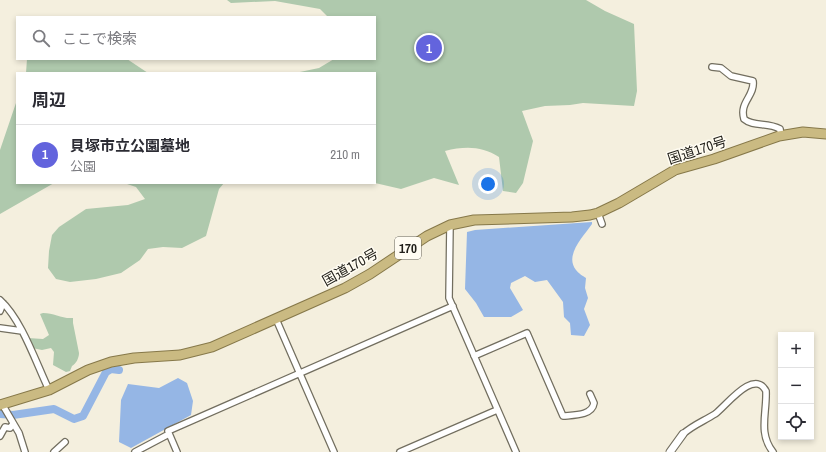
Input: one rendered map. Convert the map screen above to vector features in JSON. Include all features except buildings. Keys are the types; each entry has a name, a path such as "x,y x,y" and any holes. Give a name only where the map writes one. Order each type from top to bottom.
{"highway":[{"name":"国道170号","path":"1,404 49,390 88,370 111,362 134,358 176,356 197,352 212,347 354,283 427,236 450,225 474,220 572,217 598,213 619,203 675,170 714,159 781,136 803,132 826,134"}],"street":[{"path":"712,67 721,68 731,76 753,81 752,92 743,107 744,119 752,123 774,126 780,129 781,136"},
{"path":"598,213 602,224"},
{"path":"450,225 449,298 516,452"},
{"path":"0,311 1,302"},
{"path":"1,302 12,312 49,390"},
{"path":"135,452 169,434 168,431 453,306"},
{"path":"276,319 334,452"},
{"path":"0,328 22,331"},
{"path":"474,356 527,333 563,416 588,413 592,410 594,403 590,394"},
{"path":"670,452 683,434 690,428 715,413 741,390 752,384 762,385 766,391 764,419 765,436 773,452"},
{"path":"1,404 19,433 25,452"},
{"path":"400,452 497,410"},
{"path":"0,436 5,427 10,428 13,424"},
{"path":"169,434 177,452"},
{"path":"54,452 65,442"}],"green space":[{"path":"227,0 586,0 605,11 634,24 637,91 634,106 583,103 545,106 522,111 533,141 523,183 516,193 503,191 499,157 493,153 473,148 459,148 445,151 459,185 434,178 401,189 376,183 376,72 300,72 319,68 332,60 376,60 376,16 327,16 320,9 275,1 231,3"},
{"path":"27,60 128,60 146,72 26,72"},
{"path":"16,103 16,184 52,184 0,214 0,150"},
{"path":"127,184 223,184 219,189 206,236 182,248 163,247 148,249 140,260 121,273 96,279 70,282 56,279 48,268 52,235 59,227 86,209 128,205 145,199 136,187"},
{"path":"43,313 65,318 73,318 79,353 77,361 72,366 70,371 66,372 53,365 54,352 51,348 42,350 32,348 28,338 43,339 49,335 40,314"}],"water":[{"path":"592,222 576,246 572,258 576,270 586,278 585,288 588,298 584,309 590,325 584,336 571,335 570,323 564,317 563,302 547,280 535,282 525,276 511,283 510,288 523,310 511,317 484,317 476,303 465,289 467,232 475,230"},
{"path":"178,378 187,383 193,401 191,415 131,448 119,442 121,400 128,384 159,388"}],"waterway":[{"path":"0,414 13,415 54,409 74,419 83,416 106,372 111,369 119,370"}],"place":[{"name":"貝塚市立公園墓地","path":"429,48"}]}
